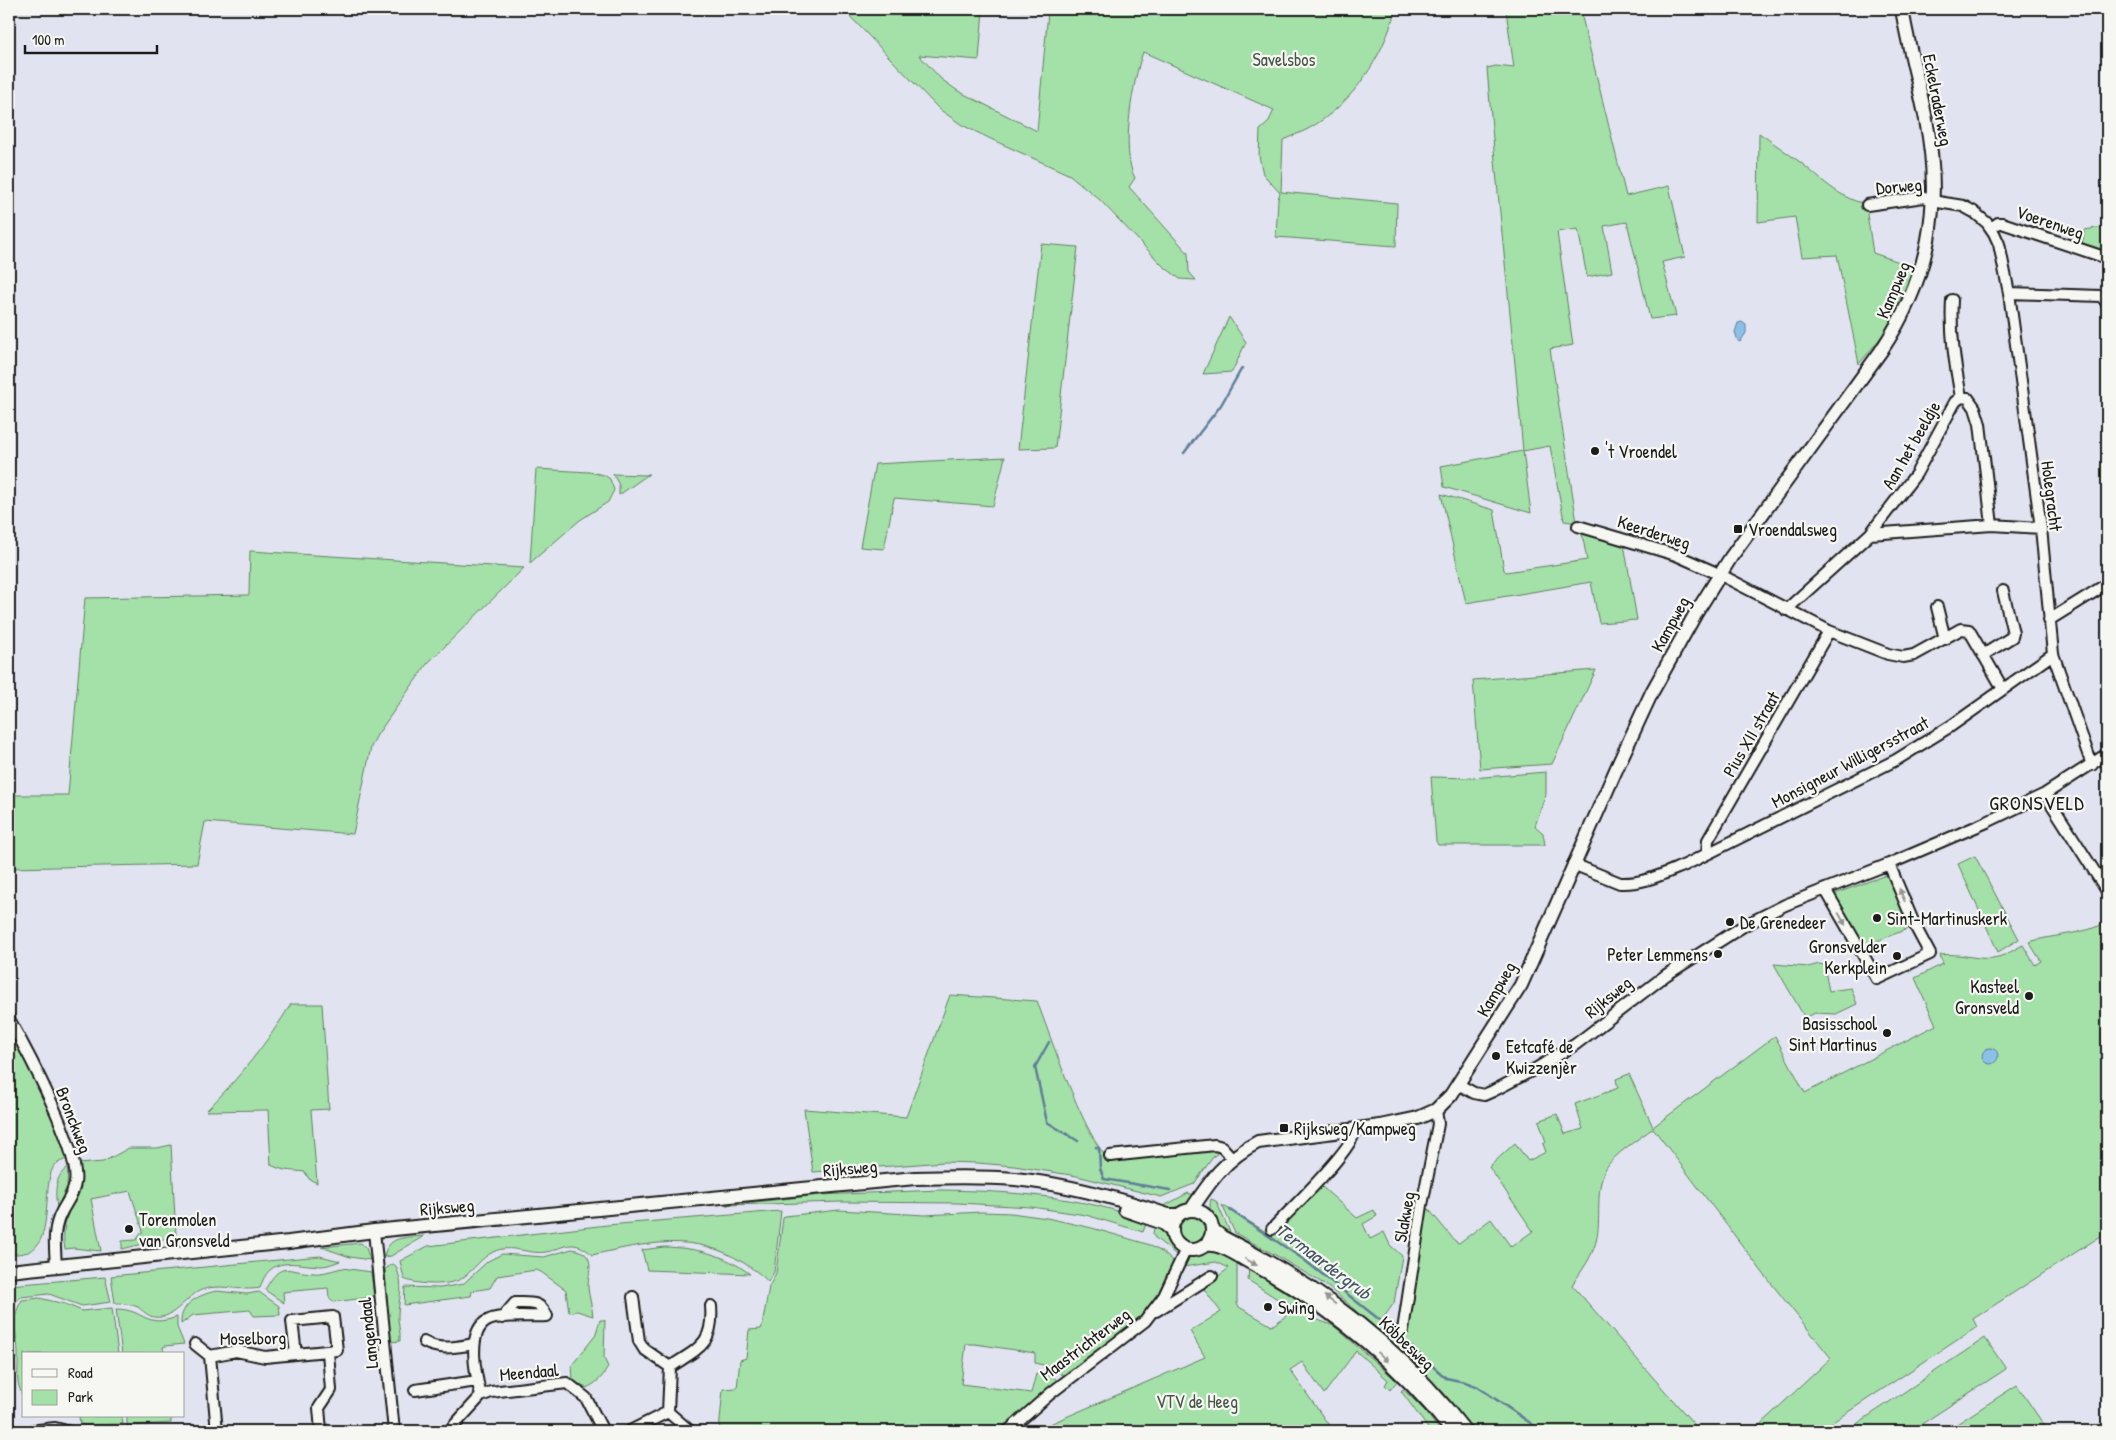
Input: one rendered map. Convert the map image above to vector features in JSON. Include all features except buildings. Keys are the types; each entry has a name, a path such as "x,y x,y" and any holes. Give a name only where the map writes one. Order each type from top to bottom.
{"main road":[{"name":"Eckelraderweg","path":"1902,9 1930,146 1933,200"},
{"name":"Kampweg","path":"1458,1084 1518,991 1573,864 1652,692 1719,574 1858,384 1895,329 1914,292 1926,257 1933,200"},
{"path":"1191,1210 1219,1171 1241,1150 1264,1141 1355,1129 1418,1118 1436,1110 1451,1095 1458,1084"},
{"path":"1205,1214 1206,1204 1219,1171"},
{"name":"Rijksweg","path":"9,1271 374,1231 915,1178 1014,1179 1080,1190 1168,1214 1178,1215"},
{"name":"Rijksweg","path":"888,1182 994,1184 1055,1192 1120,1208 1163,1223 1172,1230"},
{"path":"1191,1210 1198,1210 1205,1214 1210,1221 1212,1229 1211,1238 1206,1244 1196,1250 1186,1249 1176,1241 1172,1230 1174,1222 1178,1215 1191,1210"},
{"name":"Köbbesweg","path":"1212,1229 1222,1237 1320,1292 1362,1325 1410,1369 1465,1431"},
{"name":"Köbbesweg","path":"1206,1244 1218,1246 1273,1275 1341,1321 1405,1377 1452,1431"}],"street":[{"name":"Dorweg","path":"1867,205 1918,198 1933,200"},
{"name":"Voerenweg","path":"1933,200 1967,208 1982,218 1991,228 1996,224 2002,223 2107,258"},
{"name":"Holegracht","path":"1991,228 2001,251 2009,293 2041,528 2053,654 2092,765"},
{"path":"2009,293 2087,294 2101,296 2107,303"},
{"name":"Aan het beeldje","path":"1952,300 1951,318 1955,365 1961,396"},
{"name":"Aan het beeldje","path":"1961,396 1968,398 1975,408 1980,424 1992,525"},
{"name":"Aan het beeldje","path":"1786,610 1870,534 1916,474 1955,402 1961,396"},
{"path":"1870,534 1992,525 2041,528"},
{"name":"Keerderweg","path":"1578,526 1668,551 1719,574"},
{"path":"1719,574 1830,631 1888,654 1903,657 1914,655 1961,629 1968,630 2003,689"},
{"path":"2049,620 2107,584"},
{"path":"1983,655 2012,637 2013,633 2003,591"},
{"path":"1937,607 1945,639"},
{"name":"Pius XII straat","path":"1707,854 1708,840 1830,631"},
{"name":"Monsigneur Willigersstraat","path":"1573,864 1620,882 1650,880 1707,854 1896,760 1951,726 2053,654"},
{"name":"Rijksweg","path":"1458,1084 1474,1094 1484,1095 1537,1068 1576,1044 1647,989 1699,953 1758,918 1966,832 2045,794 2107,754"},
{"path":"2045,794 2107,891"},
{"path":"1825,889 1877,979 1930,954 1915,926 1889,864"},
{"name":"Bronckweg","path":"9,1019 39,1076 65,1137 76,1171 73,1190 58,1218 54,1234 56,1266"},
{"name":"Slakweg","path":"1403,1330 1422,1205 1438,1124 1436,1110"},
{"path":"1272,1229 1344,1153 1355,1136 1355,1129"},
{"path":"1110,1156 1215,1145 1222,1147 1232,1158"},
{"name":"Langendaal","path":"374,1231 394,1431"},
{"name":"Maastrichterweg","path":"1008,1431 1051,1393 1132,1332 1151,1314 1164,1296 1186,1249"},
{"path":"1151,1314 1212,1276"},
{"path":"633,1297 639,1341 644,1349 670,1367"},
{"path":"670,1367 707,1340 712,1324 710,1306"},
{"name":"Moselborg","path":"210,1356 236,1351 265,1357 328,1352 337,1350 333,1317 292,1321 296,1354"},
{"path":"481,1396 477,1381 475,1336 484,1323 490,1319 502,1318"},
{"path":"424,1342 432,1346 444,1348 474,1344"},
{"name":"Moselborg","path":"195,1344 210,1356 218,1431"},
{"name":"Moselborg","path":"321,1431 319,1408 332,1390 328,1352"},
{"path":"668,1412 670,1367"},
{"path":"415,1390 477,1381"},
{"name":"Meendaal","path":"450,1431 481,1396 491,1392 567,1384 586,1398 603,1431"},
{"path":"630,1431 668,1412"},
{"path":"668,1412 690,1431"},
{"path":"30,1431 55,1428 66,1431"}],"green space":[{"name":"Savelsbos","path":"843,9 983,9 979,60 919,55 941,79 958,91 1037,131 1048,12 989,9 1396,9 1383,44 1364,78 1352,93 1324,119 1308,129 1283,140 1281,192 1397,203 1396,246 1276,237 1280,193 1263,174 1259,156 1260,130 1268,123 1274,110 1143,52 1135,80 1128,134 1131,166 1135,178 1129,187 1188,253 1189,272 1196,280 1180,279 1162,265 1100,200 1070,175 962,125 939,109"},
{"path":"1580,9 1626,196 1669,186 1685,257 1662,262 1676,316 1650,319 1627,222 1604,226 1612,272 1587,277 1578,229 1557,232 1573,345 1550,349 1577,523 1564,521 1550,446 1523,451 1487,68 1496,66 1514,68 1506,10"},
{"path":"1759,133 1835,190 1855,201 1875,203 1867,214 1873,253 1914,267 1887,330 1859,364 1837,255 1802,257 1795,217 1758,222"},
{"path":"2107,226 2107,256 2081,249 2085,230"},
{"path":"1041,244 1078,247 1055,448 1018,449"},
{"path":"1229,317 1246,342 1232,372 1203,374"},
{"path":"1523,451 1531,513 1444,487 1441,466"},
{"path":"1005,457 993,506 894,498 884,549 860,547 875,464"},
{"path":"536,469 589,472 604,475 610,479 614,490 608,502 580,520 530,563"},
{"path":"613,474 649,474 619,495 619,485"},
{"path":"1441,494 1494,510 1504,570 1506,572 1587,560 1582,533 1624,544 1637,620 1599,623 1591,582 1466,603"},
{"path":"250,551 524,568 427,664 377,735 371,747 353,834 205,822 197,864 9,868 9,795 68,795 85,598 249,595"},
{"path":"1596,670 1552,764 1480,769 1473,680"},
{"path":"1546,772 1546,794 1535,826 1543,833 1545,845 1438,845 1436,841 1431,777 1472,778"},
{"path":"1975,856 2019,939 1998,952 1958,864"},
{"path":"1889,874 1912,927 1862,947 1832,895"},
{"path":"2107,922 2107,1232 1973,1319 1977,1327 1819,1431 1753,1431 1831,1358 1763,1273 1653,1128 1621,1152 1606,1168 1601,1184 1595,1244 1587,1262 1572,1285 1700,1431 1474,1431 1443,1392 1344,1300 1324,1284 1235,1233 1222,1205 1271,1235 1321,1186 1357,1218 1374,1210 1377,1216 1363,1224 1370,1239 1384,1232 1390,1245 1402,1256 1394,1303 1384,1317 1406,1332 1426,1206 1455,1241 1459,1243 1491,1219 1511,1247 1533,1231 1489,1167 1515,1143 1528,1161 1546,1152 1543,1144 1546,1142 1539,1121 1557,1114 1565,1134 1583,1129 1575,1104 1618,1088 1616,1079 1629,1074 1653,1127 1775,1036 1805,1093 1936,1025 1915,978 1943,964 1940,955 1991,958 2004,955 2023,945 2035,965 2041,961 2029,942 2079,932"},
{"path":"1774,964 1808,967 1819,964 1824,965 1829,991 1851,988 1857,1004 1836,1014 1815,1013 1805,1018"},
{"path":"950,995 1037,1001 1079,1110 1100,1148 1109,1159 1172,1152 1221,1150 1213,1157 1194,1184 1161,1197 1077,1176 1014,1166 977,1163 944,1162 813,1172 804,1109 906,1117"},
{"path":"291,1004 322,1004 329,1109 311,1110 317,1183 309,1179 305,1172 284,1170 271,1165 268,1110 206,1111 252,1060"},
{"path":"9,1028 43,1091 57,1125 67,1159 56,1164 51,1171 45,1223 37,1246 28,1252 9,1255"},
{"path":"171,1145 176,1236 122,1249 122,1241 136,1240 143,1231 130,1191 91,1199 101,1251 65,1249 65,1227 77,1186 79,1164 103,1162 129,1148 157,1148"},
{"path":"68,1167 67,1186 57,1209 56,1185 60,1175"},
{"path":"940,1190 1045,1196 1098,1206 1147,1221 1143,1232 1086,1215 1031,1207 958,1203 842,1202 726,1205 820,1195"},
{"path":"1188,1193 1196,1196 1188,1205 1174,1211 1162,1207"},
{"path":"1211,1199 1216,1201 1230,1232 1229,1237 1218,1230 1214,1223 1210,1211"},
{"path":"839,1210 925,1215 982,1212 1011,1213 1047,1218 1092,1228 1147,1244 1162,1252 1175,1263 1150,1310 1134,1326 1066,1377 1051,1367 1035,1363 1035,1353 966,1344 961,1384 1031,1393 1036,1374 1050,1375 1060,1382 1003,1431 719,1431 723,1389 737,1388 740,1360 746,1358 749,1330 761,1329 762,1326 769,1287 776,1273 783,1218 785,1216"},
{"path":"781,1211 774,1272 768,1282 744,1263 725,1253 688,1243 651,1244 592,1255 583,1248 572,1245 539,1252 513,1249 500,1250 485,1257 459,1280 443,1284 426,1284 404,1279 400,1261 428,1246 607,1225"},
{"path":"1192,1217 1201,1221 1205,1230 1201,1239 1192,1243 1183,1239 1179,1230 1183,1221"},
{"path":"1155,1223 1168,1231 1179,1257 1154,1237"},
{"path":"424,1236 391,1256 384,1257 386,1250 393,1241"},
{"path":"361,1243 366,1248 370,1260 350,1257 321,1247"},
{"path":"664,1247 710,1253 730,1261 750,1274 647,1270 642,1250"},
{"name":"VTV de Heeg","path":"1211,1248 1237,1260 1237,1304 1239,1307 1272,1326 1290,1313 1310,1313 1318,1320 1334,1326 1397,1381 1390,1390 1385,1385 1388,1380 1356,1351 1324,1394 1302,1362 1290,1370 1333,1431 1037,1431 1205,1357 1190,1331 1221,1312 1203,1288 1229,1268 1216,1262 1183,1267 1191,1255"},
{"path":"572,1249 585,1254 590,1264 588,1288 593,1316 577,1311 569,1312 566,1290 536,1270 497,1276 490,1288 472,1291 471,1296 404,1305 405,1287 440,1288 463,1284 488,1261 502,1254 544,1257"},
{"path":"320,1256 340,1261 324,1266 284,1264 277,1266 264,1277 260,1288 207,1288 199,1291 173,1312 161,1317 150,1316 135,1306 115,1303 111,1276"},
{"path":"393,1264 396,1266 401,1285 398,1316 400,1341 390,1342 385,1269"},
{"path":"1249,1267 1311,1306 1285,1304 1248,1280"},
{"path":"342,1268 371,1272 374,1297 333,1302 329,1297 328,1288 283,1292 284,1303 265,1290 276,1274 281,1271 291,1270 317,1273"},
{"path":"105,1277 111,1302 82,1306 49,1294 21,1297 15,1302 9,1321 9,1285"},
{"path":"216,1291 247,1294 259,1292 279,1306 280,1315 254,1316 250,1310 193,1315 181,1324 187,1305 203,1295"},
{"path":"39,1298 65,1304 82,1311 112,1308 118,1352 22,1352 22,1394 18,1381 18,1347 15,1321 22,1300"},
{"path":"116,1309 133,1312 158,1321 177,1317 177,1327 184,1344 165,1346 163,1347 164,1352 122,1352"},
{"path":"600,1320 605,1320 604,1358 608,1367 599,1380 586,1388 573,1380 572,1365 595,1336"},
{"path":"1985,1338 2006,1369 1911,1431 1846,1431"},
{"path":"2017,1385 2048,1431 1946,1431"},
{"path":"1403,1389 1425,1411 1440,1431 1430,1431 1401,1391"},
{"path":"79,1418 122,1418 123,1424 84,1425 80,1424"},
{"path":"127,1418 171,1418 171,1423 127,1426"}],"water":[{"path":"1742,322 1746,325 1746,333 1740,342 1735,332 1738,323"},
{"path":"1987,1048 1993,1048 1998,1053 1996,1062 1987,1064 1982,1059 1982,1053"}],"waterway":[{"name":"Termaardergrub","path":"1184,453 1221,405 1242,368"},
{"name":"Termaardergrub","path":"1049,1042 1035,1067 1047,1122 1078,1141"},
{"name":"Termaardergrub","path":"1096,1147 1099,1148 1100,1168 1104,1179 1170,1190"},
{"name":"Termaardergrub","path":"1230,1210 1303,1259 1400,1336"},
{"name":"Termaardergrub","path":"1401,1338 1446,1378 1478,1387 1542,1431"}],"place":[{"name":"'t Vroendel","path":"1595,451"},
{"name":"Vroendalsweg","path":"1738,529"},
{"name":"Sint-Martinuskerk","path":"1877,918"},
{"name":"De Grenedeer","path":"1730,922"},
{"name":"Peter Lemmens","path":"1718,954"},
{"name":"Gronsvelder Kerkplein","path":"1897,956"},
{"name":"Kasteel Gronsveld","path":"2029,996"},
{"name":"Basisschool Sint Martinus","path":"1887,1033"},
{"name":"Eetcafé de Kwizzenjèr","path":"1496,1056"},
{"name":"Rijksweg/Kampweg","path":"1284,1128"},
{"name":"Torenmolen van Gronsveld","path":"129,1229"},
{"name":"Swing","path":"1268,1307"}],"district":[{"name":"GRONSVELD","path":"2037,802"}]}
